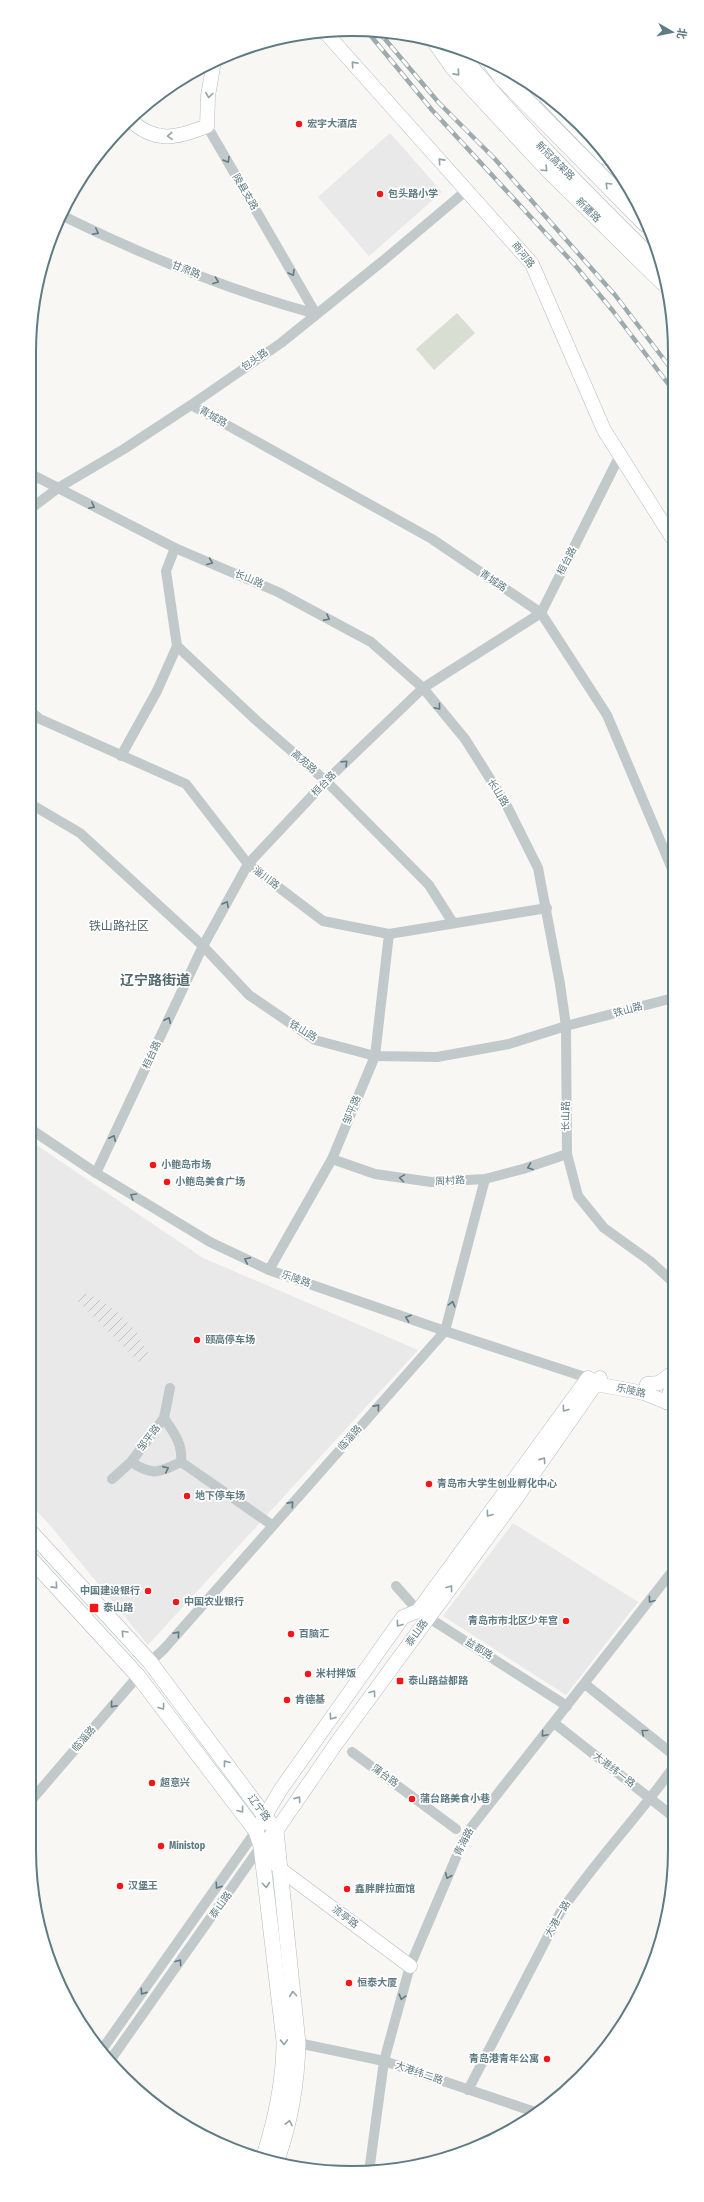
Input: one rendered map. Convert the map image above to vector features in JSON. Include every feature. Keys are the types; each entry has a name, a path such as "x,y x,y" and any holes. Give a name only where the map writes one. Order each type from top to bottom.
{"highway":[{"name":"新冠高架路","path":"459,55 485,86 533,138 655,263"},
{"path":"499,73 634,210"}],"main road":[{"name":"辽宁路","path":"36,1538 150,1662 276,1831 298,2043 297,2078 288,2128 278,2157"},
{"name":"辽宁路","path":"36,1565 138,1676 256,1831 261,1846 284,2041 284,2073 275,2122 265,2153"}],"street":[{"name":"商河路","path":"330,37 532,264 604,430 668,531"},
{"name":"新疆路","path":"438,48 453,69 546,169 660,281"},
{"path":"135,123 144,131 163,137 186,134 207,126 208,96 213,69"},
{"name":"陵县支路","path":"207,126 316,314"},
{"name":"包头路","path":"36,505 58,488 124,449 191,405 281,343 384,260 467,190"},
{"name":"甘肃路","path":"66,218 128,248 265,300 316,314"},
{"name":"青城路","path":"191,405 432,540 541,613 607,715 668,859"},
{"name":"桓台路","path":"96,1173 203,946 248,864 326,781 423,688 541,613 620,455"},
{"name":"长山路","path":"36,477 176,548 278,592 371,642 423,688 465,739 506,804 538,868 547,908 566,1026 567,1154 578,1196 604,1228 650,1261 668,1278"},
{"path":"121,756 157,691 177,646 166,571 176,548"},
{"name":"高苑路","path":"177,646 257,721 326,781 429,885 453,924"},
{"name":"淄川路","path":"36,716 40,719 121,756 186,784 248,864 323,921 389,934 547,908"},
{"name":"铁山路","path":"36,808 80,833 203,946 249,995 315,1040 375,1056 437,1057 509,1044 566,1026 668,1000"},
{"name":"邹平路","path":"268,1270 332,1159 375,1056 389,934"},
{"name":"乐陵路","path":"36,1133 96,1173 210,1242 268,1270 445,1331 594,1380 644,1393 668,1397"},
{"name":"周村路","path":"332,1159 375,1174 431,1182 485,1179 523,1169 567,1154"},
{"name":"临淄路","path":"150,1662 164,1649 445,1331 485,1179"},
{"path":"646,1384 659,1383 668,1376"},
{"name":"乐陵路","path":"594,1380 646,1384 668,1396"},
{"name":"泰山路","path":"113,2057 261,1846 276,1831 423,1614 594,1380"},
{"name":"邹平路","path":"112,1479 131,1462 164,1418 170,1388"},
{"path":"164,1418 175,1434 183,1451 181,1462"},
{"path":"131,1462 146,1471 159,1472 181,1462"},
{"path":"181,1462 272,1525"},
{"name":"青海路","path":"370,2165 384,2061 410,1966 466,1834 668,1577"},
{"name":"益都路","path":"396,1586 423,1614 567,1706"},
{"name":"泰山路","path":"105,2047 266,1817 280,1789 403,1617 423,1614"},
{"name":"临淄路","path":"36,1795 138,1676"},
{"path":"585,1684 668,1750"},
{"name":"大港纬一路","path":"554,1723 668,1812"},
{"name":"蒲台路","path":"352,1752 456,1829"},
{"name":"大港一路","path":"468,2090 560,1912 651,1799 668,1774"},
{"name":"流亭路","path":"261,1846 280,1869 410,1966"},
{"name":"大港纬二路","path":"298,2043 384,2061 531,2111"}],"shaded area":[{"name":"包头路小学","path":"390,133 442,192 369,256 318,197"},
{"path":"457,313 475,333 434,370 416,349"},
{"path":"36,1145 203,1258 418,1350 148,1645 49,1524 36,1510"},
{"path":"82,1292 99,1299 115,1310 136,1331 149,1355 140,1363 75,1298"},
{"path":"513,1523 638,1602 566,1695 443,1616"}],"railway":[{"path":"372,37 432,110 574,264 613,311 668,384"},
{"path":"384,38 439,103 494,158 615,295 668,365"}],"place":[{"name":"宏宇大酒店","path":"299,124"},
{"name":"包头路小学","path":"380,194"},
{"name":"小鲍岛市场","path":"153,1165"},
{"name":"小鲍岛美食广场","path":"167,1182"},
{"name":"颐高停车场","path":"197,1340"},
{"name":"青岛市大学生创业孵化中心","path":"429,1484"},
{"name":"地下停车场","path":"187,1496"},
{"name":"中国建设银行","path":"148,1591"},
{"name":"中国农业银行","path":"176,1602"},
{"name":"泰山路","path":"94,1608"},
{"name":"青岛市市北区少年宫","path":"566,1621"},
{"name":"百脑汇","path":"291,1634"},
{"name":"米村拌饭","path":"308,1674"},
{"name":"泰山路益都路","path":"400,1681"},
{"name":"肯德基","path":"287,1700"},
{"name":"超意兴","path":"152,1783"},
{"name":"蒲台路美食小巷","path":"412,1799"},
{"name":"Ministop","path":"161,1846"},
{"name":"汉堡王","path":"120,1886"},
{"name":"鑫胖胖拉面馆","path":"347,1889"},
{"name":"恒泰大厦","path":"349,1983"},
{"name":"青岛港青年公寓","path":"547,2059"}],"district":[{"name":"铁山路社区","path":"119,926"},
{"name":"辽宁路街道","path":"155,980"}]}
